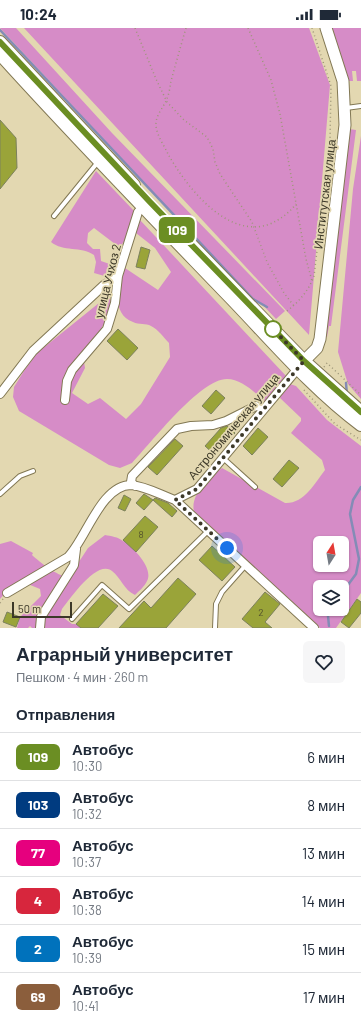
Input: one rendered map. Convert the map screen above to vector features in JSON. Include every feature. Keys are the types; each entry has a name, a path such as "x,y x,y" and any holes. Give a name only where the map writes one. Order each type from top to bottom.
{"main road":[{"path":"0,42 344,412 361,425"},
{"path":"0,54 143,207 301,364 361,412"}],"street":[{"name":"Институтская улица","path":"301,364 317,348 320,339 345,125 343,81 326,28"},
{"name":"улица Учхоз 2","path":"65,400 67,381 72,370 107,329 115,303 118,276 138,212 143,207"},
{"path":"0,394 33,351 104,285 118,276"},
{"name":"Астрономическая улица","path":"175,500 197,489 222,457 301,364"},
{"path":"135,486 131,482 132,476 177,429 184,426 213,425 226,421 256,406 263,408"},
{"path":"7,593 63,560 76,549 99,509 112,492 119,487 135,486 175,500 314,628"},
{"path":"40,628 41,616 74,565 76,549"}],"lane":[{"path":"345,108 361,106"},
{"path":"54,216 99,160"},
{"path":"222,457 255,487"},
{"path":"0,494 20,476 33,471"},
{"path":"72,619 102,585 129,609 208,531"},
{"path":"215,628 216,604 222,592 245,566"}],"path":[{"path":"135,28 156,79 167,100 184,120 207,137 213,149 215,162 220,174 254,226 266,262 284,293 294,306"},
{"path":"186,28 167,100 156,119 158,135 190,188 230,221 242,226 264,226 277,221 290,212 296,204"},
{"path":"248,28 271,80 280,114 296,204 312,281"},
{"path":"287,311 294,306 309,289 312,281 330,141 332,86 312,28"},
{"path":"323,368 328,363 361,395"}],"shaded area":[{"path":"0,28 16,28 112,133 285,311 276,319 261,303 252,298"},
{"path":"24,28 309,28 330,85 309,335"},
{"path":"329,28 361,28 361,81 357,81 356,71 352,71 353,81 348,81"},
{"path":"349,129 356,130 331,326 329,326 327,337 323,336"},
{"path":"361,136 361,399 348,384 338,352 353,189"},
{"path":"96,171 136,213 124,242 119,247 94,228 88,233 87,243 93,249 100,249 101,261 118,267 115,279 94,273 96,262 94,255 89,252 61,247 51,242"},
{"path":"140,220 287,377 266,402 238,381 227,379 216,382 203,389 176,414 132,463 120,468 109,465 19,411 13,397 14,387 37,353 99,303 106,299 110,299 113,305 111,311 93,342 88,357 84,362 85,368 72,393 88,404 100,398 126,419 141,404 170,357 169,343 154,327 133,322 126,318 121,312 118,298 120,283 125,268 158,290 171,272 155,248 136,233 137,221"},
{"path":"290,384 296,386 327,420 361,446 361,593 349,610 349,580 313,580 313,616 345,616 336,628 320,628 194,512 195,499 198,493 206,482 222,468 285,503 298,500 308,492 317,481 325,470 322,460 291,433 301,421 301,418 280,398 281,393"},
{"path":"105,535 121,540 132,548 141,558 148,570 146,583 142,588 135,595 125,587 112,571 106,569 99,570 77,589 62,609 60,615 72,624 76,624 81,628 32,628 30,626 28,628 17,628 20,617 41,596 40,589 23,582 11,586 0,599 0,544 11,541 33,553 32,555 44,565 59,574 69,577 88,548"}],"building":[{"path":"0,120 16,138 17,168 0,189"},
{"path":"141,247 150,250 145,269 136,267"},
{"path":"118,329 138,348 127,360 107,341"},
{"path":"216,390 225,398 211,414 202,406"},
{"path":"227,426 235,433 215,455 205,446 221,428"},
{"path":"258,428 268,437 252,455 243,446"},
{"path":"175,439 183,446 157,475 148,467"},
{"path":"289,460 299,468 282,487 273,479"},
{"path":"144,494 153,500 144,510 136,503"},
{"path":"124,495 131,499 125,511 118,508"},
{"path":"155,498 168,503 177,511 172,517 153,500"},
{"path":"145,516 158,527 136,552 123,540"},
{"path":"212,546 235,567 222,581 199,560"},
{"path":"178,578 196,594 166,628 119,628 144,601 151,608"},
{"path":"265,592 280,604 265,622 272,628 253,628 242,619"},
{"path":"103,594 118,606 98,628 81,628 76,624"},
{"path":"357,599 361,602 361,613 349,628 341,622 345,616 349,616 349,610"},
{"path":"7,612 20,617 16,627 3,622"}],"waterway":[{"path":"0,30 253,299 267,307"},
{"path":"346,383 347,395"},
{"path":"349,584 356,574 359,559 350,514 353,500 361,487"},
{"path":"328,616 329,626"}],"bus line":[{"name":"109","path":"0,42 150,202 304,361 351,405 361,412"}],"route":[{"path":"227,548 175,500 197,489 222,457 304,361 271,327 273,329"}]}
